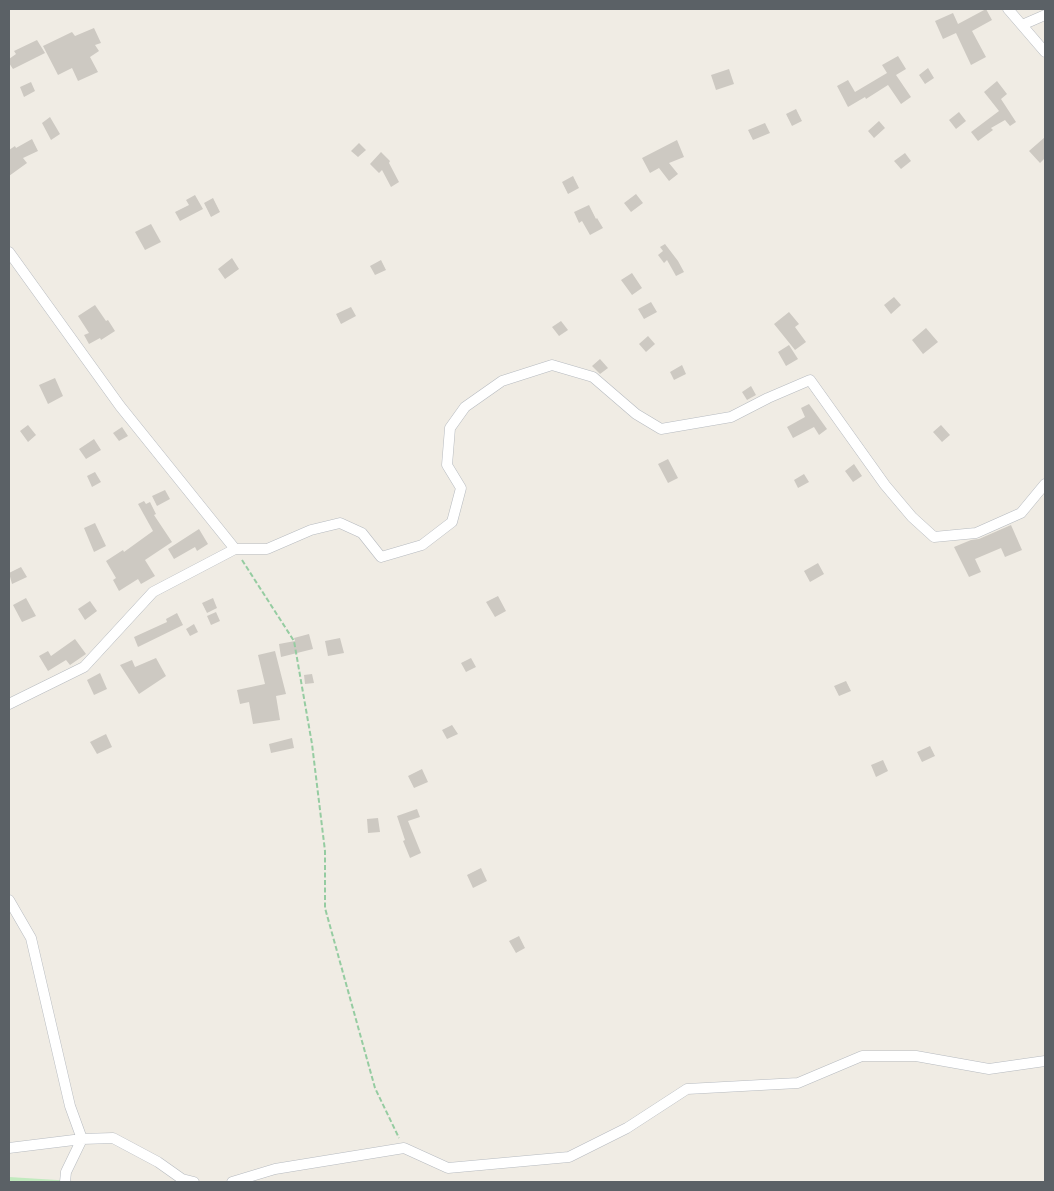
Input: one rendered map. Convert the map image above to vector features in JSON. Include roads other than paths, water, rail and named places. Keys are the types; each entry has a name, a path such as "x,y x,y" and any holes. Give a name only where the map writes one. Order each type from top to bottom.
{"street":[{"path":"1008,9 1045,52"},
{"path":"1022,25 1045,15"},
{"path":"9,252 120,406 235,549"},
{"path":"9,704 84,667 154,592 235,549 267,549 311,530 340,523 362,533 381,557 422,545 452,522 461,488 447,465 450,428 465,407 502,382 552,364 593,377 636,414 661,428 731,417 768,398 810,380 885,485 912,517 934,536 976,533 1021,513 1045,484"},
{"path":"9,900 31,938 70,1106 82,1139 66,1172 65,1182"},
{"path":"232,1182 275,1169 404,1148 448,1168 569,1157 627,1128 687,1089 798,1083 862,1056 916,1056 989,1070 1045,1061"},
{"path":"9,1148 82,1139 113,1138 158,1162 182,1179 194,1182"}]}
